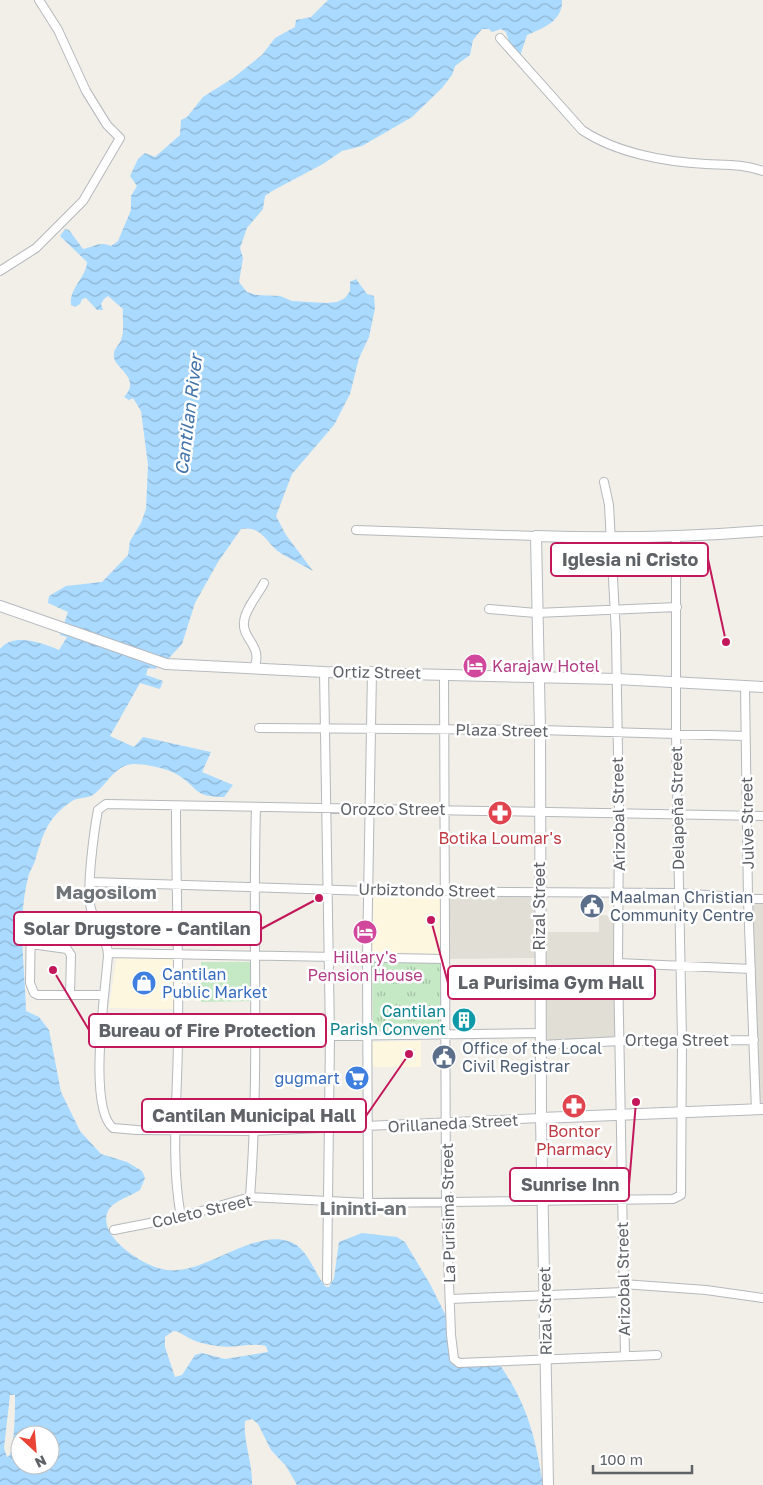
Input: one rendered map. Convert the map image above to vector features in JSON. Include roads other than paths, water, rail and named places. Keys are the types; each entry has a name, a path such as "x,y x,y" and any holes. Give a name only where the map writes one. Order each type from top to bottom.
{"street":[{"path":"0,272 36,248 83,201 96,182 120,138 107,125 86,91 58,30 39,0"},
{"path":"500,38 582,130 594,139 652,156 687,162 741,164 763,171"},
{"name":"Arizobal Street","path":"604,482 610,505 617,679 620,813 618,963 625,1356"},
{"path":"356,530 612,539 676,538 763,531"},
{"name":"Rizal Street","path":"536,536 536,613 540,730 538,891 548,1485"},
{"name":"Delapeña Street","path":"676,538 676,736 679,966 682,1040 682,1193 680,1197"},
{"path":"255,666 257,654 253,642 244,629 244,622 264,584"},
{"name":"Ortiz Street","path":"0,606 160,663 255,666 324,672 372,671 763,686"},
{"path":"489,609 536,613 614,608 677,607"},
{"path":"368,1203 366,1127 367,958 372,671"},
{"path":"324,672 330,1036 327,1280"},
{"name":"La Purisima Street","path":"444,674 446,810 444,1036 447,1122 446,1203 451,1348 455,1362 546,1359"},
{"name":"Julve Street","path":"744,686 748,815 748,899 754,1040 760,1110"},
{"name":"Plaza Street","path":"259,728 540,730 676,736 746,736"},
{"name":"Orozco Street","path":"91,882 97,817 102,807 106,804 176,807 763,816"},
{"path":"176,807 178,954 176,1130 177,1192 181,1218"},
{"path":"250,1197 255,1132 254,888 256,808"},
{"path":"91,882 91,910 108,952 100,1033 330,1036 444,1036 540,1033"},
{"name":"Urbiztondo Street","path":"91,882 176,886 446,892 678,893 763,899"},
{"path":"31,916 30,983 34,992 38,995 104,995"},
{"path":"31,944 67,949 71,955 70,995"},
{"path":"108,952 445,959"},
{"path":"618,963 751,969"},
{"name":"Orillaneda Street","path":"100,1033 101,1088 108,1122 113,1128 255,1132 447,1122 760,1110"},
{"name":"Ortega Street","path":"541,1045 620,1040 754,1040"},
{"name":"Coleto Street","path":"114,1230 181,1218 250,1197 368,1203 446,1203 673,1199 680,1197"},
{"path":"623,1284 706,1290 763,1298"},
{"path":"450,1298 624,1292"},
{"path":"546,1359 657,1355"}],"water":[{"name":"Cantilan River","path":"328,0 562,0 559,13 551,23 527,35 519,59 511,48 506,32 501,29 492,32 489,29 482,29 473,40 470,55 455,66 452,75 442,88 412,117 362,146 342,151 323,164 272,191 265,196 263,209 247,228 240,248 243,258 239,282 247,292 256,295 280,296 292,301 337,302 345,298 350,291 350,282 356,279 367,294 374,296 375,308 369,337 359,358 350,394 334,425 292,474 276,516 286,535 313,571 282,554 264,536 254,530 241,529 218,562 195,603 182,644 169,658 160,659 156,669 148,668 146,675 163,681 160,689 140,683 110,736 134,747 143,737 211,752 202,772 233,785 224,797 214,797 197,791 185,780 168,770 145,765 127,765 116,771 93,795 74,800 51,820 29,876 25,894 22,944 26,1011 39,1017 49,1030 61,1092 80,1131 101,1154 127,1162 142,1171 145,1178 140,1190 110,1207 108,1211 106,1221 109,1231 125,1250 147,1264 158,1268 181,1270 259,1242 274,1239 288,1241 301,1249 321,1281 326,1287 329,1287 334,1278 339,1242 362,1233 397,1237 405,1242 430,1284 447,1318 451,1363 455,1366 490,1363 500,1365 510,1380 529,1422 537,1451 543,1485 297,1485 286,1466 271,1450 258,1424 252,1419 245,1421 245,1429 252,1485 0,1485 0,649 12,641 28,640 59,650 67,637 60,635 68,612 48,603 49,596 66,586 102,582 128,555 130,541 141,523 146,509 148,465 141,411 133,398 129,400 124,397 129,390 129,379 114,357 115,350 122,336 123,309 108,296 101,304 103,310 97,310 86,298 82,299 80,304 75,307 71,305 73,293 84,273 87,262 60,236 65,229 69,230 83,249 100,244 111,246 118,241 131,210 131,196 137,186 130,176 138,159 145,153 155,157 180,135 181,120 187,117 203,97 233,78 262,55 275,38 295,27 296,20 311,17","holes":["173,1331 205,1344 224,1347 260,1345 266,1346 268,1352 225,1359 202,1353 195,1355 182,1375 175,1377 165,1347 165,1337"]}],"place":[{"name":"Iglesia ni Cristo","path":"726,642"},
{"name":"Karajaw Hotel","path":"475,666"},
{"name":"Botika Loumar's","path":"500,813"},
{"name":"Solar Drugstore - Cantilan","path":"319,898"},
{"name":"Maalman Christian Community Centre","path":"592,906"},
{"name":"La Purisima Gym Hall","path":"431,920"},
{"name":"Hillary's Pension House","path":"365,932"},
{"name":"Bureau of Fire Protection","path":"53,970"},
{"name":"Cantilan Public Market","path":"144,983"},
{"name":"Cantilan Parish Convent","path":"464,1020"},
{"name":"Cantilan Municipal Hall","path":"409,1054"},
{"name":"Office of the Local Civil Registrar","path":"444,1057"},
{"name":"gugmart","path":"357,1078"},
{"name":"Sunrise Inn","path":"636,1102"},
{"name":"Bontor Pharmacy","path":"574,1106"}],"district":[{"name":"Magosilom","path":"106,892"},
{"name":"Lininti-an","path":"363,1208"}]}
